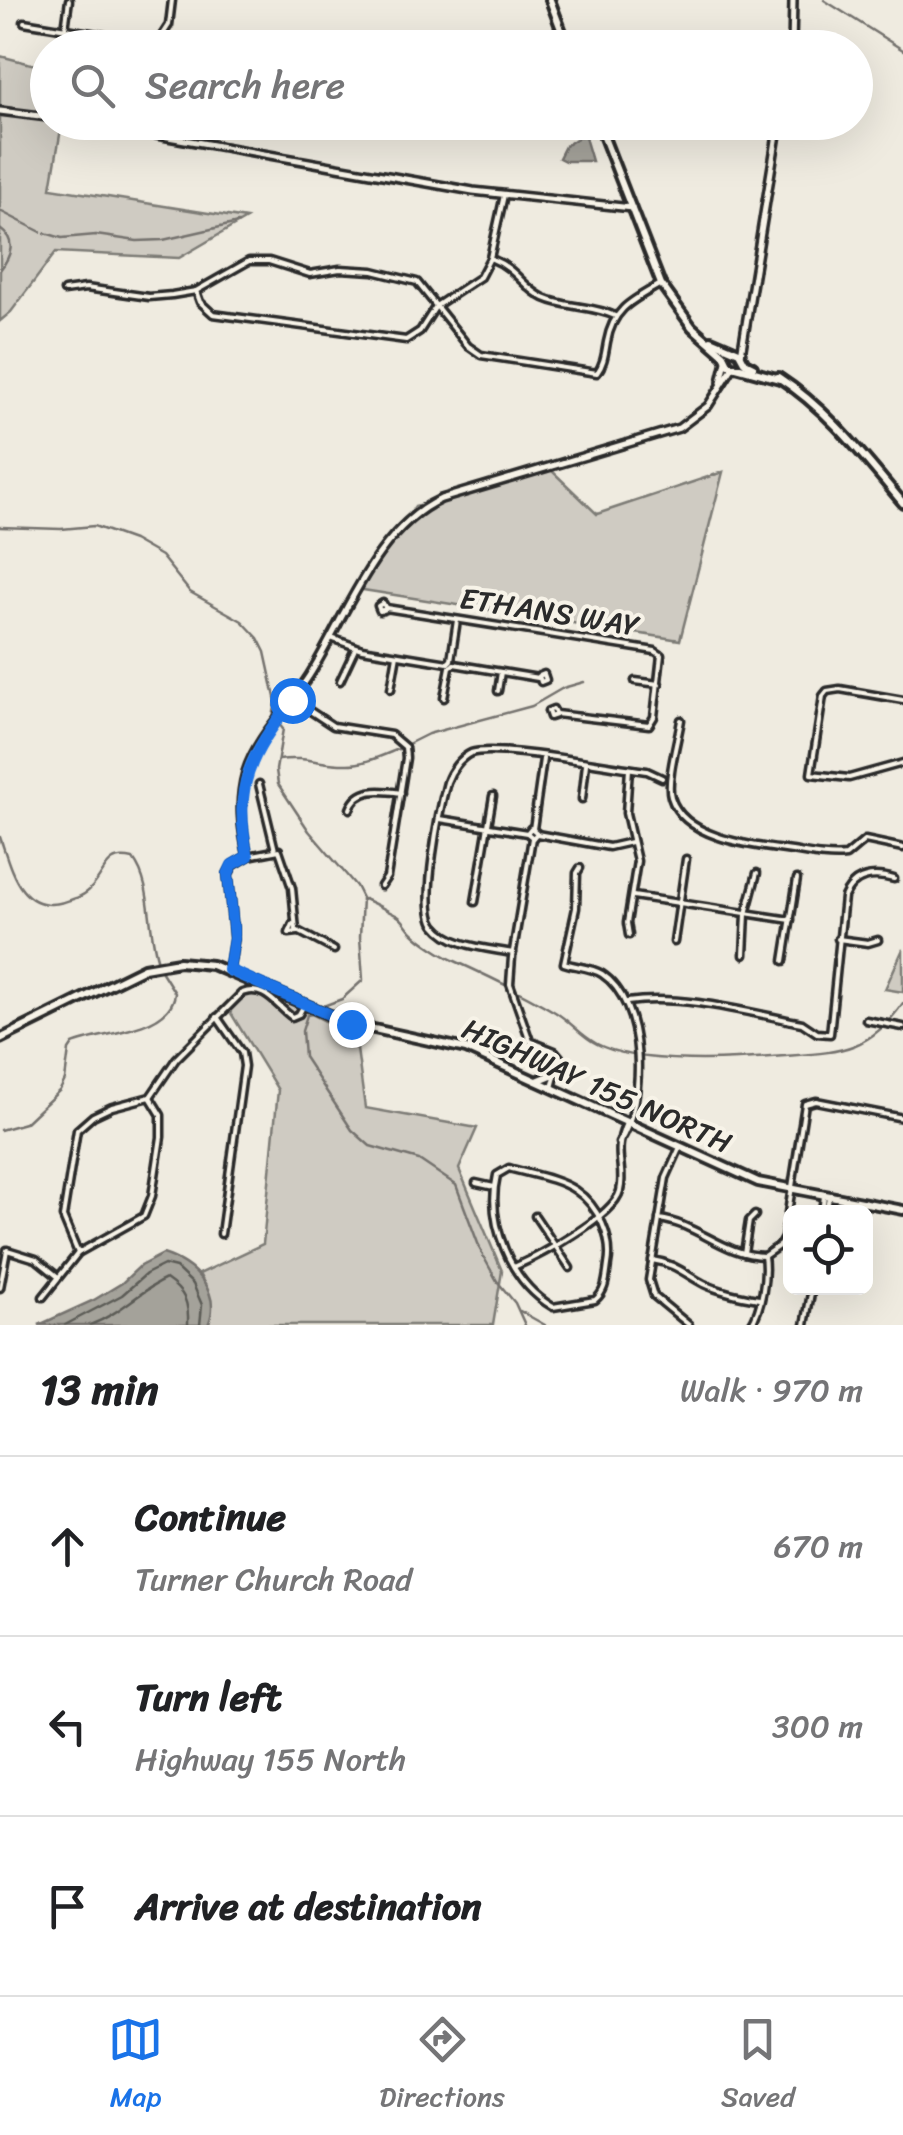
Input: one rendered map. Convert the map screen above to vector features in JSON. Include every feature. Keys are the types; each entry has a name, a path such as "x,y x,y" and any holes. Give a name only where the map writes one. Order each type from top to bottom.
{"main road":[{"path":"550,0 561,30"},
{"path":"605,140 661,284 692,325 734,358 811,398 903,503"},
{"name":"HIGHWAY 155 NORTH","path":"0,1039 144,968 205,964 229,970 364,1028 455,1045 758,1182 903,1210"},
{"path":"536,1081 545,1080 556,1070"}],"street":[{"path":"64,29 69,0"},
{"path":"167,30 172,0"},
{"path":"792,30 793,0"},
{"path":"24,22 70,30"},
{"path":"0,110 30,114"},
{"path":"186,140 504,195 632,208"},
{"path":"248,856 241,820 244,781 251,759 294,698 357,588 411,517 432,503 679,428 699,415 717,394 734,358 746,313 776,140"},
{"path":"196,291 200,302 213,314 406,340 420,331 436,306 473,284 490,258 504,195"},
{"path":"490,258 514,270 542,297 615,316"},
{"path":"64,291 86,288 160,297 196,291 249,260 310,274 352,269 410,278 480,355 592,373 602,367 615,316 626,303 661,284"},
{"name":"ETHANS WAY","path":"386,608 656,652 662,660 659,684"},
{"path":"444,698 458,619"},
{"path":"331,636 356,647 538,678"},
{"path":"340,681 356,647"},
{"path":"391,689 397,655"},
{"path":"498,692 501,672"},
{"path":"556,714 646,726 654,719 659,684 635,681"},
{"path":"903,700 827,690 812,774 849,778 903,764"},
{"path":"294,698 333,726 389,734 399,739 406,754 386,880 381,886"},
{"path":"681,720 670,792 679,812 698,826 733,842 836,857 846,856 864,840 903,848"},
{"path":"513,952 450,938 432,921 427,901 440,820 448,779 461,759 484,751 656,773 662,778"},
{"path":"544,757 510,984 530,1041 558,1054 550,1088"},
{"path":"582,799 586,763"},
{"path":"629,769 626,813 637,861 629,935"},
{"path":"259,784 276,850 284,857 290,878 294,924 288,931 334,950"},
{"path":"350,810 363,794 380,790 401,793"},
{"path":"476,902 493,796"},
{"path":"440,820 609,846 632,841"},
{"path":"229,970 234,938 228,874 232,865 248,856 276,850"},
{"path":"674,942 686,859"},
{"path":"514,1267 597,1217 619,1195 620,1143 638,1076 627,1002 601,974 564,963 574,925 580,868"},
{"path":"744,955 746,914 757,873"},
{"path":"627,1002 662,998 802,1023 817,1033 830,1034 840,958 838,939 848,889 870,875 894,879"},
{"path":"784,961 796,879"},
{"path":"632,896 791,920"},
{"path":"838,939 878,940"},
{"path":"78,1253 63,1217 77,1130 102,1111 150,1097 176,1058 248,990 274,999 292,1017 304,1005"},
{"path":"218,1017 242,1053 244,1066 221,1234"},
{"path":"866,1020 903,1027"},
{"path":"43,1297 78,1253 144,1216 152,1196 161,1138 160,1115 150,1097"},
{"path":"659,1219 680,1224 711,1242 764,1256 780,1246 784,1238 805,1104 816,1102 903,1118"},
{"path":"680,1147 666,1178 649,1280 654,1296 688,1325"},
{"path":"505,1168 571,1188 586,1200 607,1234 610,1252 603,1291 594,1302 563,1308 550,1306 528,1288 514,1267 496,1221 494,1186 499,1172 505,1168"},
{"path":"476,1183 494,1186"},
{"path":"825,1205 826,1197"},
{"path":"744,1253 749,1221 755,1215"},
{"path":"535,1216 570,1268"},
{"path":"0,1288 7,1250 36,1260 58,1276"},
{"path":"751,1325 760,1299 764,1256"},
{"path":"652,1260 674,1264 723,1292 760,1299"},
{"path":"806,1325 811,1295"}],"shaded area":[{"path":"0,56 30,64 30,140 59,140 51,188 246,219 179,258 56,252 0,321"},
{"path":"549,468 597,514 723,472 680,640 357,589 415,506"},
{"path":"903,949 903,992 885,989"},
{"path":"252,983 329,1023 354,1027 365,1108 477,1128 459,1169 502,1271 493,1325 202,1325 209,1299 199,1274 263,1244 278,1090 226,1005"}],"water":[{"path":"574,140 586,140 592,161 559,158 565,146"},
{"path":"163,1254 184,1264 202,1280 211,1301 208,1325 39,1325 94,1300"}],"waterway":[{"path":"824,0 871,30"},
{"path":"873,31 903,50"},
{"path":"0,211 41,232"},
{"path":"45,233 62,238 96,235 163,240 238,223"},
{"path":"0,229 10,244 0,270"},
{"path":"0,527 94,526 133,540 161,556 190,592 242,621 258,638 276,702 273,717 283,729 276,770 278,784 362,898 363,980 342,999 318,1008"},
{"path":"408,744 428,734 532,706 563,688 584,682"},
{"path":"279,760 352,764 401,748"},
{"path":"0,837 20,886 27,895 49,904 86,893 112,861 133,859 144,881 158,961"},
{"path":"364,899 398,916 438,952 543,1005 591,1041 637,1056 716,1060 838,1050 878,1031 903,1003"},
{"path":"0,1130 25,1123 60,1090 73,1044 133,1029 161,1016 171,1006 175,993 160,969"},
{"path":"312,1014 307,1015 302,1031 304,1057 352,1130 370,1146 419,1160 456,1185 482,1254 525,1325"},
{"path":"520,1311 545,1325"}],"route":[{"path":"292,700 258,746 246,775 241,826 248,856 232,865 228,874 234,938 229,970 351,1024"}]}
